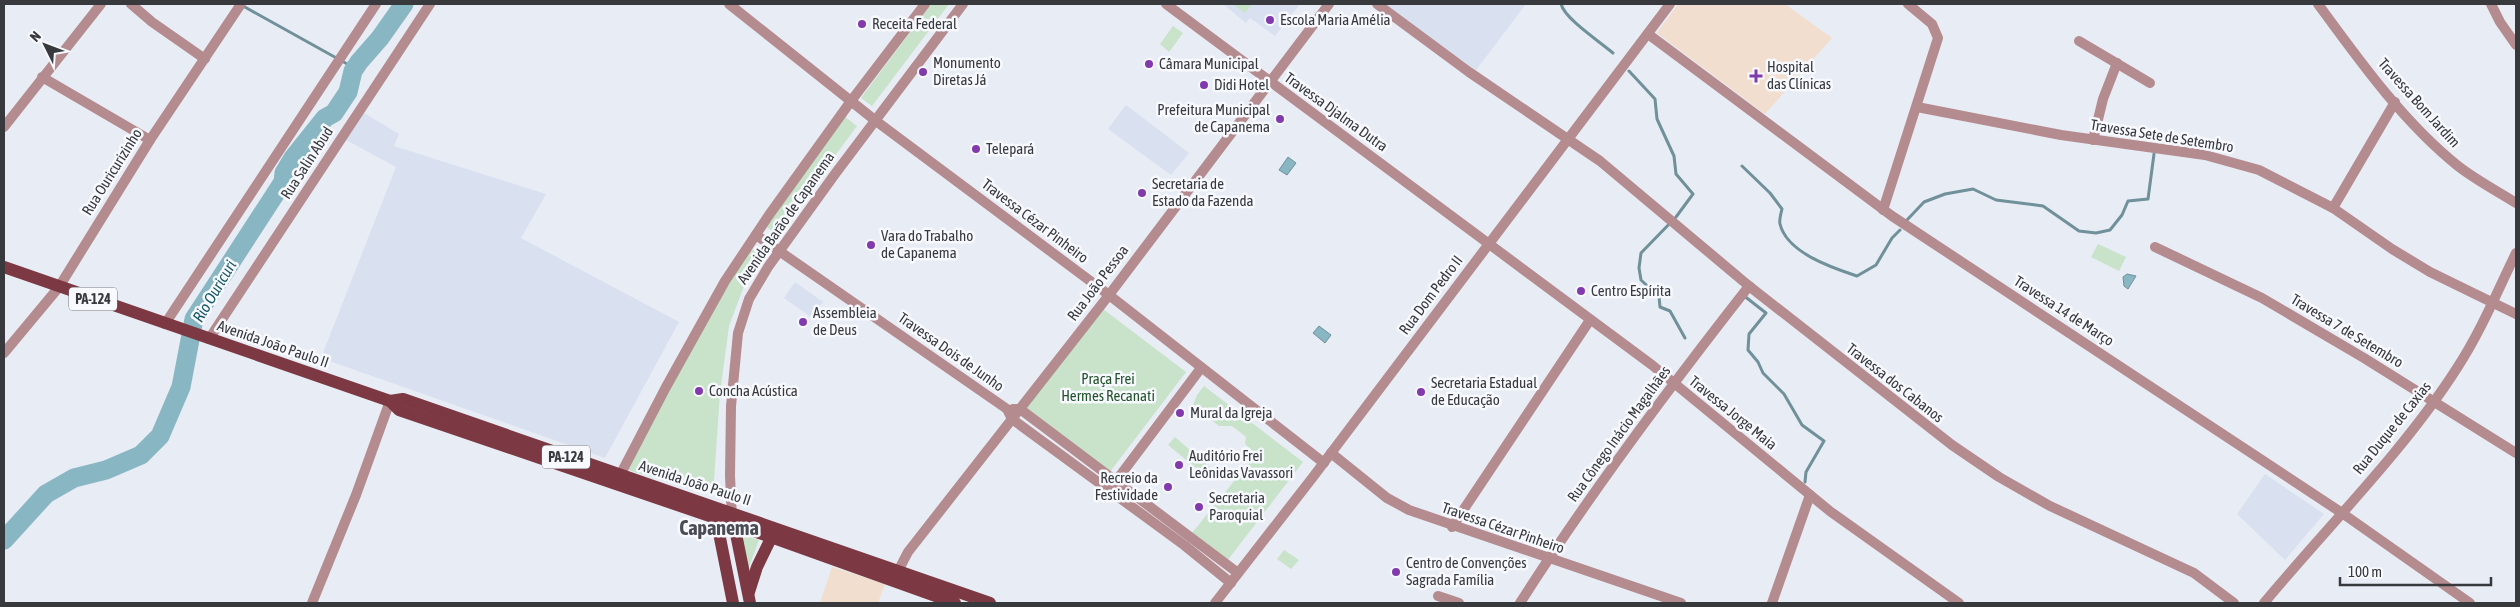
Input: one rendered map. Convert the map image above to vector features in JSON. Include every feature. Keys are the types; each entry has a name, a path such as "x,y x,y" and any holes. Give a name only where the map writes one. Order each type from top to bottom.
{"main road":[{"name":"Avenida João Paulo II","path":"4,267 182,330 390,400 399,410 736,517 896,576 990,603"},
{"name":"Avenida João Paulo II","path":"618,480 716,518 736,517"},
{"path":"722,544 736,517"},
{"name":"Avenida Barão de Capanema","path":"736,517 750,599"},
{"path":"716,518 733,603"},
{"path":"750,599 757,567 774,532"},
{"name":"Avenida João Paulo II","path":"896,576 950,602"}],"street":[{"path":"4,127 101,4"},
{"path":"130,4 152,22 205,59"},
{"name":"Rua Ouricurizinho","path":"4,353 59,287 150,140 241,4"},
{"path":"165,324 376,4"},
{"name":"Rua Salin Abud","path":"207,338 430,4"},
{"name":"Travessa Cézar Pinheiro","path":"729,4 876,121 1108,295 1324,463"},
{"name":"Avenida Barão de Capanema","path":"618,480 725,281 851,101 925,4"},
{"name":"Avenida Barão de Capanema","path":"736,517 730,427 738,333 749,299 779,252 962,4"},
{"name":"Rua João Pessoa","path":"896,576 908,552 1108,295 1328,4"},
{"name":"Travessa dos Cabanos","path":"1376,4 1469,72 1570,138 1633,187 1750,286 1915,418 1999,478 2082,522 2186,569 2209,583 2234,603"},
{"name":"Rua Dom Pedro II","path":"1215,603 1324,463 1670,4"},
{"path":"1883,210 1938,38 1932,24 1908,4"},
{"name":"Travessa Bom Jardim","path":"2318,4 2394,102 2437,148 2459,167 2516,203"},
{"path":"2491,4 2500,22 2516,45"},
{"name":"Travessa Djalma Dutra","path":"1171,5 1269,82 1488,245"},
{"name":"Travessa 14 de Março","path":"1648,34 1883,210 2342,513 2470,603"},
{"path":"2079,41 2150,83"},
{"path":"2093,140 2103,99 2117,63"},
{"path":"42,77 150,140"},
{"path":"2333,208 2394,102"},
{"name":"Travessa Sete de Setembro","path":"1917,107 2017,128 2235,162 2287,182 2333,208 2411,261 2516,314"},
{"name":"Travessa Dois de Junho","path":"756,235 1007,409"},
{"name":"Travessa Jorge Maia","path":"1488,245 1673,383 1855,531 1959,603"},
{"name":"Travessa 7 de Setembro","path":"2155,247 2262,298 2434,401 2516,453"},
{"name":"Rua Duque de Caxias","path":"2264,603 2342,513 2434,401 2467,352 2494,302 2516,253"},
{"name":"Rua Cônego Inácio Magalhães","path":"1520,603 1548,560 1673,383 1750,286"},
{"path":"1452,527 1590,320"},
{"path":"1109,490 1201,368"},
{"path":"312,603 356,495 390,400"},
{"path":"1231,582 1012,419 1007,409 1020,409 1238,573"},
{"name":"Travessa Cézar Pinheiro","path":"1331,453 1394,503 1452,527 1680,603"},
{"path":"1772,603 1810,495"},
{"path":"1438,596 1459,603"}],"shaded area":[{"name":"Escola Maria Amélia","path":"1223,4 1300,4 1275,36 1250,18 1246,23"},
{"path":"1384,4 1526,4 1476,70"},
{"name":"Hospital das Clínicas","path":"1678,4 1785,4 1832,38 1765,114 1657,33"},
{"path":"1126,105 1189,153 1171,175 1108,129"},
{"path":"364,113 399,134 394,146 546,194 521,238 679,322 605,458 321,358 396,167 346,140"},
{"path":"795,282 823,302 811,317 784,298"},
{"path":"2265,474 2324,514 2285,560 2237,514"},
{"path":"832,567 885,584 878,603 820,603"}],"green space":[{"path":"931,4 949,4 872,106 861,98"},
{"path":"1232,4 1252,4 1245,13"},
{"path":"1173,26 1183,33 1169,52 1160,44"},
{"path":"844,116 857,126 777,234 765,226"},
{"path":"2098,244 2126,257 2119,271 2091,257"},
{"path":"751,248 762,257 744,286 729,326 720,393 713,495 621,468 719,299"},
{"name":"Praça Frei Hermes Recanati","path":"1103,309 1186,372 1109,473 1024,410"},
{"path":"1204,386 1303,462 1227,561 1192,533 1256,454 1245,444 1246,437 1232,426 1219,426 1193,405 1197,395"},
{"path":"1175,437 1213,470 1207,477 1168,445"},
{"path":"737,534 759,540 746,575"},
{"path":"1284,550 1299,560 1291,569 1277,559"}],"water":[{"path":"1288,157 1296,163 1287,175 1279,170"},
{"path":"2127,274 2136,276 2128,289 2124,286 2123,277"},
{"path":"1319,326 1331,335 1325,343 1313,333"}],"waterway":[{"name":"Rio Ouricuri","path":"4,540 46,494 74,478 106,470 141,455 160,436 181,387 194,319 283,182 284,173 293,158 325,118 334,113 348,92 353,71 404,4"},
{"path":"1561,4 1569,16 1583,30 1613,53"},
{"path":"243,6 349,65 353,71"},
{"path":"1629,71 1655,99 1657,119 1674,156 1676,174 1693,194 1676,217 1641,253 1639,268 1641,280 1659,297 1660,307 1670,311 1685,338"},
{"path":"1907,220 1924,202 1945,194 1973,189 1996,200 2043,206 2079,231 2096,233 2110,230 2122,215 2128,201 2148,199 2154,154"},
{"path":"1742,166 1770,193 1782,209 1780,224 1784,234 1792,243 1812,258 1836,269 1857,276 1876,265 1892,238 1900,230"},
{"path":"1743,295 1766,313 1749,334 1748,350 1758,362 1763,373 1784,394 1802,425 1824,441 1806,472 1805,482"}],"place":[{"name":"Escola Maria Amélia","path":"1270,20"},
{"name":"Receita Federal","path":"862,24"},
{"name":"Câmara Municipal","path":"1149,64"},
{"name":"Monumento Diretas Já","path":"923,72"},
{"name":"Hospital das Clínicas","path":"1756,76"},
{"name":"Didi Hotel","path":"1204,85"},
{"name":"Prefeitura Municipal de Capanema","path":"1280,119"},
{"name":"Telepará","path":"976,149"},
{"name":"Secretaria de Estado da Fazenda","path":"1142,193"},
{"name":"Vara do Trabalho de Capanema","path":"871,245"},
{"name":"Centro Espírita","path":"1581,291"},
{"name":"Assembleia de Deus","path":"803,322"},
{"name":"Concha Acústica","path":"699,391"},
{"name":"Secretaria Estadual de Educação","path":"1421,392"},
{"name":"Mural da Igreja","path":"1180,413"},
{"name":"Auditório Frei Leônidas Vavassori","path":"1179,465"},
{"name":"Recreio da Festividade","path":"1168,487"},
{"name":"Secretaria Paroquial","path":"1199,507"},
{"name":"Centro de Convenções Sagrada Família","path":"1396,572"}],"district":[{"name":"Capanema","path":"719,528"}]}
